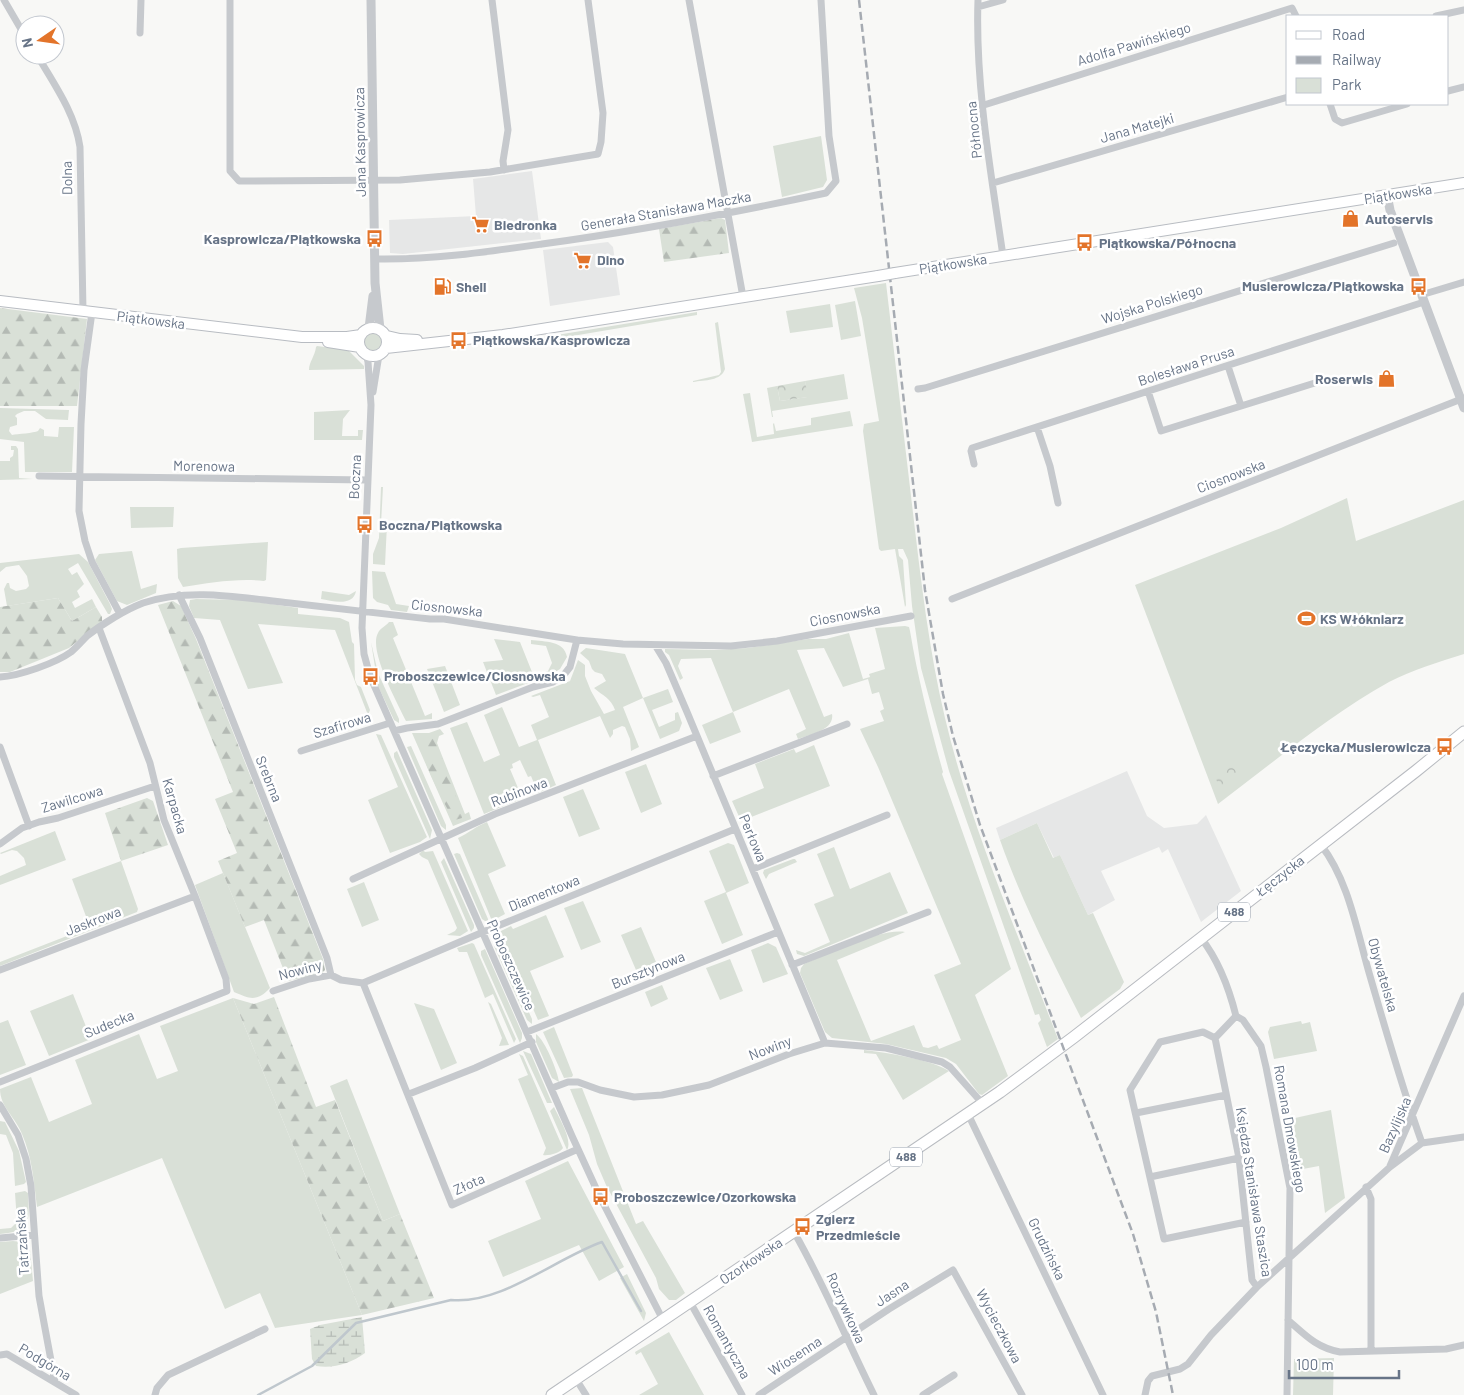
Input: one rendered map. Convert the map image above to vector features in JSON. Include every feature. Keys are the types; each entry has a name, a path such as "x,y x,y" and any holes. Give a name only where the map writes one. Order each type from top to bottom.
{"main road":[{"name":"Piątkowska","path":"383,352 442,341 503,335 1464,183"},
{"name":"Piątkowska","path":"0,301 302,337 363,351"},
{"name":"Piątkowska","path":"302,337 347,337 365,331"},
{"path":"365,331 383,332 383,352 370,356 363,351 359,343 365,331"},
{"name":"Piątkowska","path":"383,332 400,339 442,341"},
{"name":"Łęczycka","path":"1048,1057 1464,732"},
{"name":"Ozorkowska","path":"552,1395 983,1104 1048,1057"}],"street":[{"path":"4,0 15,19"},
{"path":"140,33 141,0"},
{"path":"230,0 230,171 239,181 400,180 504,170 598,154 601,142 603,113 588,0"},
{"name":"Jana Kasprowicza","path":"371,0 375,283 383,332"},
{"path":"492,0 508,130 503,161 504,170"},
{"path":"689,0 743,297"},
{"name":"Generała Stanisława Maczka","path":"375,259 422,259 614,235 728,214 826,193 836,182 829,136 821,0"},
{"path":"978,3 1003,0"},
{"name":"Północna","path":"978,3 979,48 984,105 1003,256"},
{"name":"Adolfa Pawińskiego","path":"984,105 1292,8 1296,15"},
{"path":"1441,15 1464,10"},
{"name":"Dolna","path":"42,65 61,95 78,132 80,147 87,312 78,512 92,562 120,614"},
{"path":"1449,92 1464,87"},
{"name":"Jana Matejki","path":"993,183 1286,98"},
{"path":"1330,105 1335,119 1342,123 1404,105"},
{"path":"1387,195 1390,210 1463,402"},
{"name":"Wojska Polskiego","path":"918,389 1394,243"},
{"name":"Bolesława Prusa","path":"974,464 972,448 1228,366 1423,299 1464,282"},
{"name":"Jana Kasprowicza","path":"365,331 375,283"},
{"name":"Boczna","path":"363,351 368,362 371,405 363,611"},
{"name":"Boczna","path":"371,405 383,352"},
{"path":"1228,366 1241,406"},
{"path":"1148,391 1161,431 1318,382"},
{"name":"Ciosnowska","path":"952,599 1463,402"},
{"path":"1037,427 1050,466 1058,503"},
{"name":"Morenowa","path":"39,476 368,480"},
{"name":"Ciosnowska","path":"0,677 8,677 40,667 70,652 89,635 120,614 163,597 179,595 246,598 444,619 577,640 655,645 730,646 777,641 911,616"},
{"name":"Srebrna","path":"179,595 200,638 327,958 331,975"},
{"name":"Proboszczewice","path":"363,611 363,638 368,669 374,688 604,1206 663,1320"},
{"name":"Karpacka","path":"99,628 150,763 164,820 226,978 227,990"},
{"path":"394,732 407,728 438,724 533,687 553,682 563,676 570,668 577,640"},
{"name":"Perłowa","path":"655,645 666,663 825,1043"},
{"name":"Szafirowa","path":"301,750 390,723"},
{"path":"713,776 847,724"},
{"name":"Rubinowa","path":"353,879 496,814 697,736"},
{"path":"0,747 29,826"},
{"name":"Zawilcowa","path":"0,844 22,828 155,786"},
{"path":"753,869 887,815"},
{"name":"Diamentowa","path":"363,983 735,829"},
{"name":"Obywatelska","path":"1321,845 1329,855 1343,885 1412,1116 1422,1142"},
{"name":"Jaskrowa","path":"0,970 195,896"},
{"path":"792,965 928,912"},
{"name":"Bursztynowa","path":"527,1032 778,932"},
{"path":"1202,938 1230,990 1236,1016 1215,1038 1203,1032 1160,1042 1130,1090 1164,1239 1246,1222"},
{"name":"Nowiny","path":"273,991 310,979 331,975 341,980 363,983"},
{"name":"Złota","path":"363,983 452,1205 578,1149"},
{"name":"Sudecka","path":"0,1082 227,990"},
{"name":"Bazylijska","path":"1145,1395 1148,1380 1152,1376 1180,1369 1188,1364 1211,1335 1257,1287 1390,1167 1464,996"},
{"name":"Romana Dmowskiego","path":"1236,1016 1243,1020 1261,1046 1266,1067 1290,1188 1290,1257"},
{"name":"Księdza Stanisława Staszica","path":"1215,1038 1239,1158 1252,1280 1257,1287"},
{"path":"409,1094 475,1068 532,1042"},
{"name":"Nowiny","path":"552,1088 568,1082 578,1082 600,1090 634,1097 662,1095 709,1085 789,1054 825,1043 886,1048 942,1062 950,1067 983,1104"},
{"path":"1136,1113 1226,1095"},
{"name":"Tatrzańska","path":"0,1105 3,1115 18,1135 26,1159 31,1186 39,1296 55,1382"},
{"name":"Grudzińska","path":"968,1114 1103,1395"},
{"path":"1390,1167 1422,1142 1464,1137"},
{"path":"1150,1176 1239,1158"},
{"path":"1366,1187 1371,1199 1371,1351"},
{"name":"Rozrywkowa","path":"794,1232 814,1266 846,1339 874,1395"},
{"path":"0,1238 34,1235"},
{"path":"1286,1395 1290,1257"},
{"name":"Jasna","path":"846,1339 889,1309 953,1270"},
{"name":"Wycieczkowa","path":"953,1270 1022,1395"},
{"name":"Romantyczna","path":"690,1302 742,1395"},
{"path":"1288,1320 1316,1344 1326,1350 1340,1352 1446,1349 1464,1345"},
{"path":"155,1395 157,1388 168,1375 265,1329"},
{"name":"Wiosenna","path":"758,1395 846,1339"},
{"name":"Podgórna","path":"0,1355 7,1354 76,1395"},
{"path":"922,1395 954,1375"},
{"path":"576,1379 586,1395"}],"shaded area":[{"path":"532,171 541,239 403,254 390,253 389,220 476,216 473,179"},
{"path":"608,242 613,247 620,295 550,306 543,250"},
{"path":"1127,771 1147,816 1164,828 1197,824 1206,815 1241,891 1201,922 1168,849 1162,853 1159,847 1101,871 1115,900 1088,915 1060,855 1054,858 1037,823 1000,840 996,828"}],"green space":[{"path":"821,136 827,180 823,187 782,197 773,146"},
{"path":"721,218 725,220 729,253 664,262 659,229"},
{"path":"886,283 922,590 939,693 968,800 1058,1039 1047,1047 1038,1023 1041,1020 1039,1014 1035,1015 949,771 921,668 912,606 908,560 903,549 898,549 899,556 903,560 905,607 895,549 881,551 879,549 863,431 864,424 879,421 862,318 854,288"},
{"path":"855,301 861,336 841,340 835,305"},
{"path":"830,304 833,327 790,333 786,311"},
{"path":"0,308 87,319 77,406 0,406"},
{"path":"697,312 697,315 519,345 520,341"},
{"path":"718,322 725,369 720,376 716,378 693,382 719,375 721,372 715,323"},
{"path":"373,333 381,338 382,342 377,350 373,351 365,346 364,342 369,334"},
{"path":"317,346 348,350 364,366 364,369 309,370"},
{"path":"844,374 848,399 772,411 772,417 767,388 777,386 780,401 807,397 805,381"},
{"path":"805,381 808,397 780,401 777,386"},
{"path":"750,393 757,437 774,434 774,423 776,431 811,425 811,418 850,411 853,426 752,442 743,394"},
{"path":"0,408 69,410 68,420 46,419 35,411 24,411 15,416 17,418 17,425 10,427 9,431 12,435 36,432 40,428 44,430 44,436 58,437 59,427 74,427 72,472 25,472 24,442 0,439"},
{"path":"350,410 343,419 342,436 358,436 358,430 363,430 362,440 314,440 314,412"},
{"path":"11,446 16,446 18,449 19,478 33,479 0,480 0,461 10,461 14,450 11,450"},
{"path":"381,487 383,487 381,524 387,524 385,565 373,564 373,554 379,538"},
{"name":"KS Włókniarz","path":"1347,498 1356,541 1464,500 1464,654 1426,666 1389,682 1366,695 1344,709 1218,804 1135,585 1281,528"},
{"path":"130,507 174,507 173,527 131,528"},
{"path":"268,542 266,580 264,581 234,581 183,587 178,578 177,549"},
{"path":"132,551 141,589 157,584 156,593 127,605 117,601 95,560 99,554"},
{"path":"79,554 88,562 110,604 112,609 110,614 108,614 78,563 68,569 72,575 77,572 84,584 77,591 80,597 72,602 75,608 92,599 96,607 72,621 58,598 7,606 4,589 7,583 9,583 10,588 16,591 26,589 29,586 27,576 19,565 6,567 0,572 0,563"},
{"path":"372,571 385,572 396,604 409,606 407,612 391,610 388,605 377,602 373,598"},
{"path":"322,591 349,595 356,591 351,599 342,602 321,599"},
{"path":"58,598 72,621 96,607 102,617 102,621 69,648 10,672 0,672 0,607"},
{"path":"190,600 243,600 298,608 298,614 340,618 349,622 352,642 354,644 355,680 357,685 361,687 370,710 368,715 335,630 258,624 283,683 248,689 220,620 194,618 189,606"},
{"path":"173,601 181,606 196,639 323,959 325,970 322,973 288,981 264,920 245,927 218,861 237,853 215,799 233,792 158,605"},
{"path":"389,622 393,622 398,635 393,638 425,716 432,713 432,719 406,721 385,677 377,652 376,641 379,631"},
{"path":"909,627 942,774 1011,969 975,995 1008,1076 982,1095 979,1094 956,1064 946,1058 886,1044 832,1038 825,1032 800,973 804,964 854,943 882,934 905,932 837,960 871,1041 914,1025 923,1047 928,1048 937,1045 939,1049 961,1040 934,975 961,964 878,767 860,729 884,721 880,711 884,709 879,692 872,694 868,679 843,687 824,648 797,650 824,717 832,714 830,724 814,734 798,739 796,734 806,729 789,689 733,712 711,658 681,659 678,666 683,678 680,680 665,649 714,650 748,648 808,639 826,639 849,633 863,679 870,677 869,674 885,669 875,628"},
{"path":"494,639 520,642 534,677 548,671 552,663 546,646 531,644 531,640 558,645 565,651 567,657 560,669 552,674 496,695 483,662 503,660"},
{"path":"371,642 378,673 399,719 399,723 394,720 378,686"},
{"path":"586,648 625,654 643,698 623,707 639,747 631,751 630,739 625,727 622,726 613,730 610,738 600,716 538,740 556,785 538,793 531,776 528,777 520,760 512,764 513,768 510,769 521,795 517,797 519,800 484,814 450,728 467,722 484,762 500,755 484,715 502,707 519,747 537,740 531,725 549,717 540,695 531,696 570,681 578,660 585,665 585,676 604,714 615,710 609,700 594,688 606,681 602,674 592,669 589,661 580,653"},
{"path":"445,666 460,705 444,712 427,669"},
{"path":"668,689 673,702 652,710 659,727 675,720 675,713 678,712 682,723 679,731 660,739 643,698"},
{"path":"733,712 741,732 710,744 702,725"},
{"path":"440,729 444,734 439,736 437,743 465,814 469,812 471,819 453,826 412,733 429,733"},
{"path":"376,734 381,735 427,837 420,842 390,853 368,800 398,787"},
{"path":"432,738 435,739 462,813 462,818 455,820 451,816 425,761 424,750"},
{"path":"814,745 830,786 741,821 732,801 764,788 755,764 794,749 796,753"},
{"path":"411,746 446,825 446,830 441,826 407,747"},
{"path":"397,751 432,830 430,839 394,757 394,753"},
{"path":"646,764 662,804 641,813 625,772"},
{"path":"1227,766 1235,769 1238,777 1235,785 1227,788 1219,785 1216,777 1219,769"},
{"path":"583,789 600,829 579,837 563,797"},
{"path":"147,798 153,801 168,845 121,861 105,813"},
{"path":"487,822 506,866 488,874 505,914 492,921 458,838"},
{"path":"1037,823 1053,858 1060,855 1088,915 1093,913 1124,982 1120,989 1081,1018 1048,953 1000,840"},
{"path":"55,831 66,860 0,885 0,876 26,865 24,858 17,851 12,850 0,853"},
{"path":"728,843 734,845 749,883 726,893 743,935 722,944 704,901 726,892 709,851"},
{"path":"834,847 850,889 890,872 908,913 804,956 797,954 796,950 805,953 830,942 814,904 834,896 817,854"},
{"path":"423,850 425,852 433,851 468,931 460,936 447,935 457,928 428,860 419,854"},
{"path":"454,854 460,854 488,919 488,923 482,919"},
{"path":"444,858 474,925 471,932 441,862"},
{"path":"793,859 797,862 769,874 766,879 763,873 764,870"},
{"path":"121,861 138,909 137,912 0,966 0,962 90,927 72,879"},
{"path":"223,873 270,988 261,996 249,998 234,992 195,885"},
{"path":"364,882 379,920 362,927 347,889"},
{"path":"583,901 601,942 581,950 564,908"},
{"path":"546,915 564,957 530,971 549,1016 538,1020 499,932 511,926 513,929"},
{"path":"641,927 659,969 639,977 621,935"},
{"path":"472,943 516,1039 514,1043 493,994 485,998 467,952 459,952 457,948"},
{"path":"768,943 776,947 788,974 763,983 751,950"},
{"path":"498,944 532,1019 532,1024 527,1020 494,946"},
{"path":"485,949 522,1033 520,1043 481,955 481,951"},
{"path":"730,959 743,991 720,1000 706,968"},
{"path":"662,985 668,999 651,1007 645,992"},
{"path":"73,994 91,1039 49,1056 30,1011"},
{"path":"274,997 316,1107 335,1100 383,1221 400,1214 434,1298 362,1315 233,998 254,1004"},
{"path":"233,998 362,1315 275,1328 260,1293 225,1309 162,1158 37,1207 28,1152 19,1128 5,1107 0,1089 31,1077 49,1122 92,1104 75,1060 139,1034 157,1079 178,1071 160,1026"},
{"path":"488,1002 491,1004 509,1045 499,1046 502,1038"},
{"path":"414,1003 434,1009 457,1063 441,1070"},
{"path":"8,1020 26,1065 0,1075 0,1023"},
{"path":"1301,1021 1302,1024 1310,1022 1317,1051 1274,1059 1268,1032 1270,1027"},
{"path":"554,1027 573,1075 572,1077 564,1078 543,1032"},
{"path":"536,1034 540,1037 550,1056 559,1082 552,1078 536,1042"},
{"path":"864,1050 920,1060 949,1071 903,1100 876,1054 864,1053"},
{"path":"523,1051 531,1054 552,1103 547,1103"},
{"path":"519,1054 523,1056 563,1148 554,1154 543,1155 546,1148 518,1079 528,1075"},
{"path":"347,1079 400,1214 383,1221 330,1086"},
{"path":"582,1088 636,1224 643,1221 685,1293 676,1300 669,1300 659,1289 656,1278 606,1185 597,1164 589,1135 570,1089"},
{"path":"554,1107 567,1135 567,1150 550,1111"},
{"path":"1331,1110 1345,1198 1325,1213 1319,1166 1292,1171 1291,1149 1286,1120"},
{"path":"0,1121 5,1122 19,1151 26,1182 24,1184 15,1186 13,1153 6,1135 0,1134"},
{"path":"568,1161 624,1267 599,1281 579,1245 503,1277 488,1241 541,1219 525,1181"},
{"path":"25,1191 28,1193 29,1211 27,1223 24,1227 11,1233 0,1234 0,1229 11,1228 17,1222 15,1193"},
{"path":"0,1242 22,1242 30,1250 33,1281 0,1294"},
{"path":"627,1274 646,1313 644,1321 620,1278"},
{"path":"362,1317 365,1353 354,1360 342,1364 329,1367 316,1366 312,1359 310,1329 320,1325"},
{"path":"669,1332 704,1395 639,1395 658,1384 641,1352 636,1355 635,1352"},
{"path":"1334,1358 1333,1395 1293,1395 1294,1359"}],"waterway":[{"path":"258,1395 312,1366 356,1323 451,1300 470,1300 489,1295 509,1288 584,1249 602,1242 641,1311"}],"railway":[{"path":"859,0 925,590 943,694 953,736 980,825 1133,1234 1156,1312 1173,1395"}],"place":[{"name":"Autoservis","path":"1351,219"},
{"name":"Biedronka","path":"480,225"},
{"name":"Kasprowicza/Piątkowska","path":"375,239"},
{"name":"Piątkowska/Północna","path":"1085,243"},
{"name":"Dino","path":"583,260"},
{"name":"Musierowicza/Piątkowska","path":"1418,286"},
{"name":"Shell","path":"442,287"},
{"name":"Piątkowska/Kasprowicza","path":"459,340"},
{"name":"Roserwis","path":"1387,379"},
{"name":"Boczna/Piątkowska","path":"365,525"},
{"name":"KS Włókniarz","path":"1306,619"},
{"name":"Proboszczewice/Ciosnowska","path":"370,676"},
{"name":"Łęczycka/Musierowicza","path":"1445,747"},
{"name":"Proboszczewice/Ozorkowska","path":"600,1197"},
{"name":"Zgierz Przedmieście","path":"802,1227"}]}
